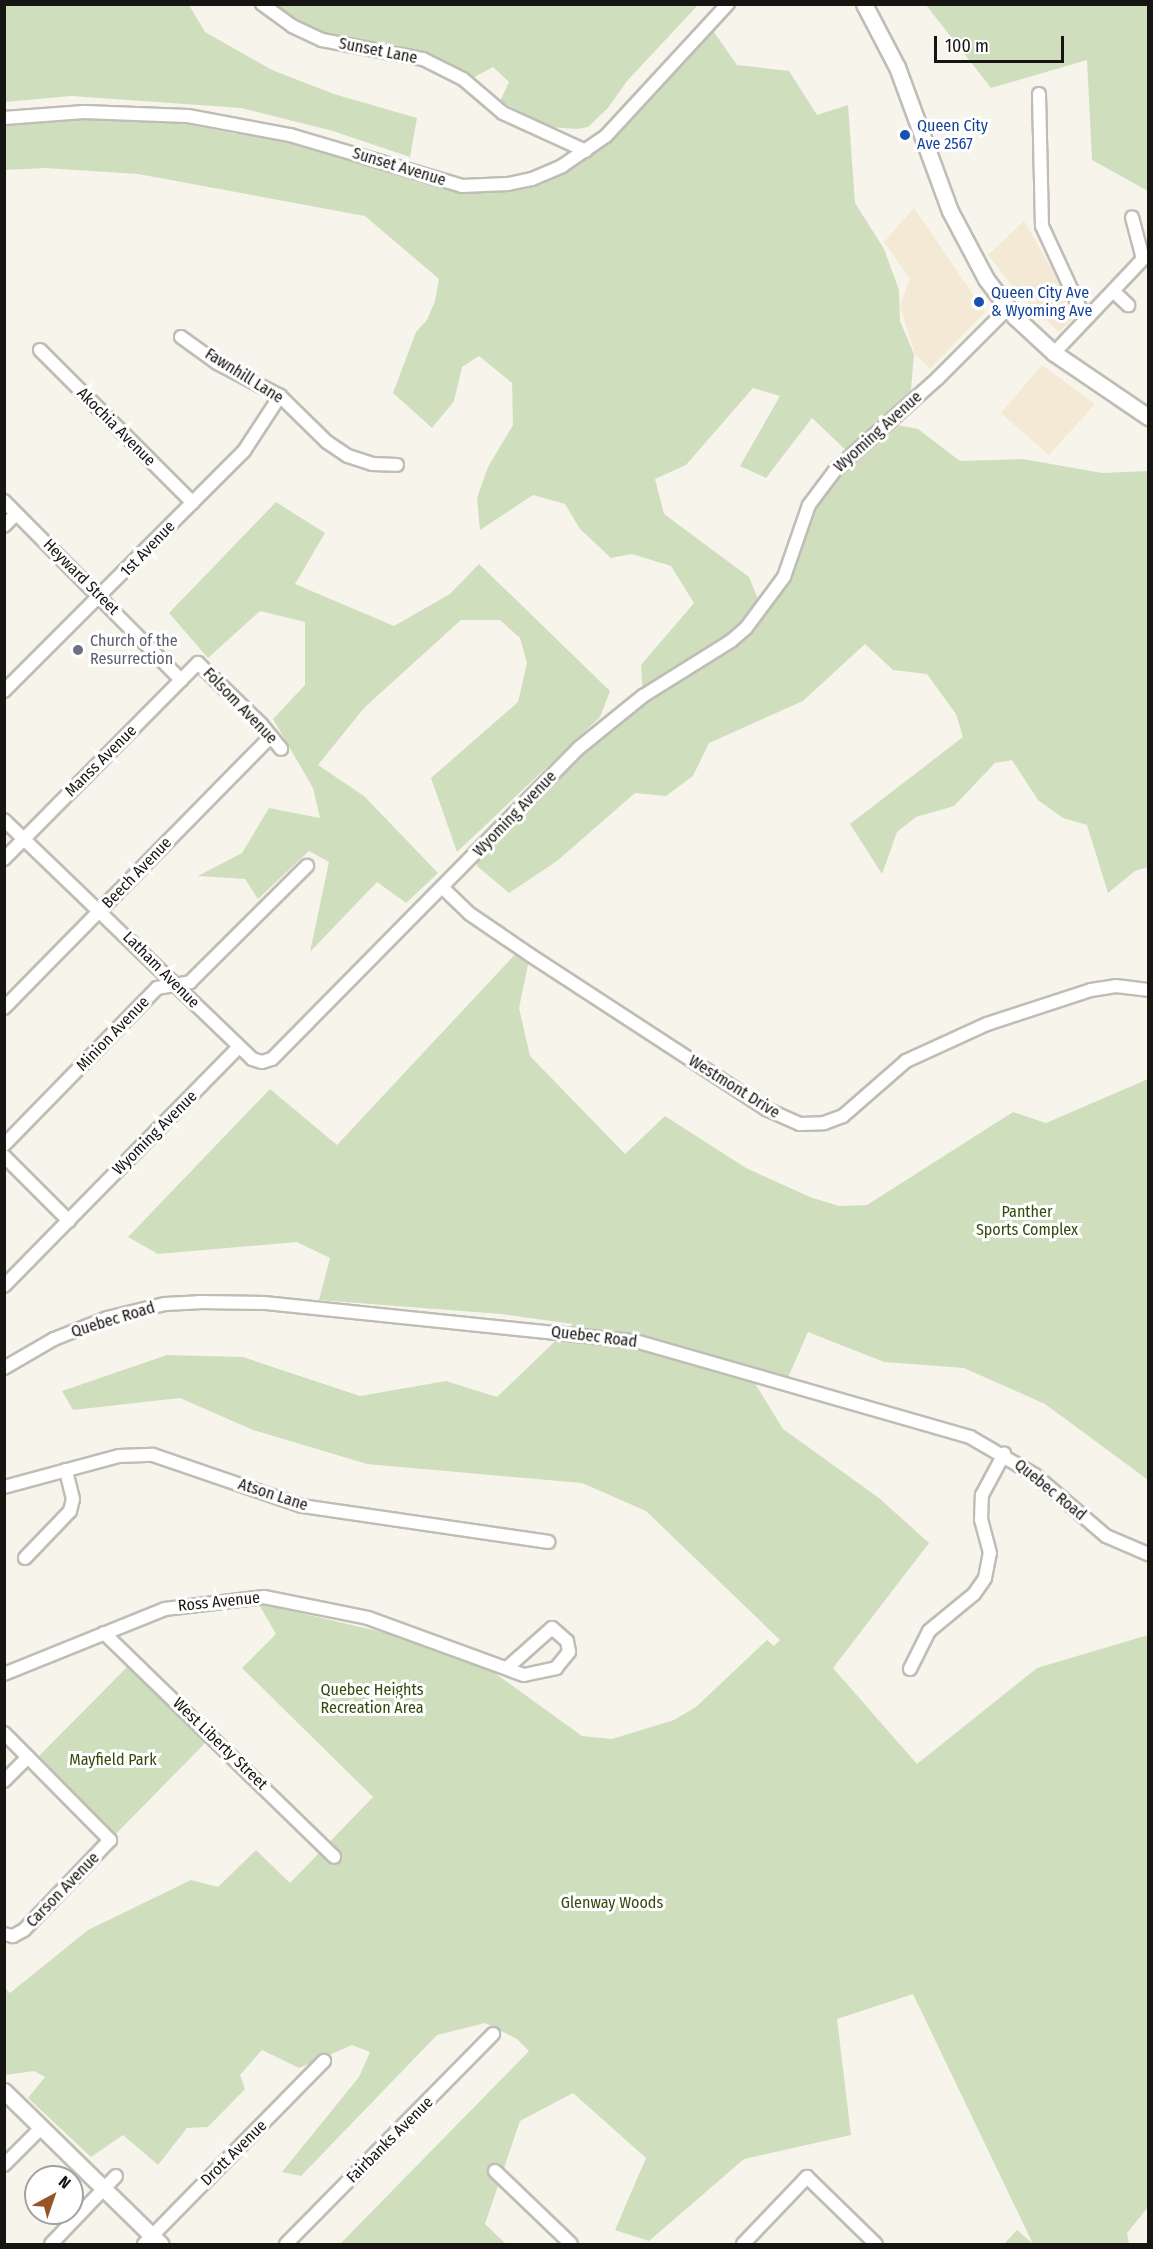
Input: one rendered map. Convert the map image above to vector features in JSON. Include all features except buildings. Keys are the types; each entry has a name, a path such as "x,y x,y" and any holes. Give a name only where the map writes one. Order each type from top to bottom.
{"main road":[{"path":"864,4 897,67 959,232 1007,309 1054,353 1149,417"},
{"path":"1118,398 1149,407"},
{"path":"4,2091 103,2189 152,2242"}],"street":[{"name":"Sunset Lane","path":"262,4 292,26 322,40 423,59 463,80 503,113 586,151"},
{"name":"Sunset Avenue","path":"4,118 129,113 245,125 333,146 462,186 532,179 586,151 624,119 728,4"},
{"path":"1039,94 1042,226 1085,319"},
{"path":"1054,353 1143,259 1132,217"},
{"path":"1113,291 1128,305"},
{"name":"Wyoming Avenue","path":"4,1286 239,1047 257,1062 272,1059 580,747 643,696 731,641 746,628 784,577 809,505 836,469 938,378 1007,309"},
{"name":"Fawnhill Lane","path":"181,338 217,363 280,396 343,453 372,464 397,465"},
{"name":"Akochia Avenue","path":"40,350 193,504"},
{"name":"1st Avenue","path":"4,691 244,451 280,396"},
{"name":"Heyward Street","path":"4,501 181,680"},
{"path":"4,526 16,514"},
{"name":"Manss Avenue","path":"4,859 198,663"},
{"name":"Folsom Avenue","path":"198,663 281,749"},
{"name":"Beech Avenue","path":"4,1008 270,737"},
{"name":"Latham Avenue","path":"4,820 100,910 239,1047"},
{"name":"Minion Avenue","path":"4,1145 157,988 190,982 307,866"},
{"name":"Westmont Drive","path":"443,888 470,914 530,955 766,1109 800,1124 824,1123 843,1116 906,1061 987,1024 1091,990 1116,986 1149,990"},
{"path":"4,1156 69,1221"},
{"name":"Quebec Road","path":"4,1368 64,1334 138,1309 199,1302 265,1303 644,1343 946,1428 1004,1454 1106,1536 1149,1554"},
{"path":"910,1669 929,1631 974,1594 985,1578 990,1553 981,1520 982,1495 1004,1454"},
{"name":"Atson Lane","path":"4,1487 119,1456 153,1455 302,1506 548,1542"},
{"path":"25,1558 70,1511 73,1499 66,1470"},
{"name":"Ross Avenue","path":"4,1674 177,1606 264,1597 368,1618 524,1675 545,1673 565,1658 569,1652 567,1641 552,1628 507,1668"},
{"name":"West Liberty Street","path":"104,1633 334,1857"},
{"path":"4,1733 28,1757 4,1781"},
{"name":"Carson Avenue","path":"9,1935 24,1930 110,1840 28,1757"},
{"name":"Fairbanks Avenue","path":"286,2244 493,2034"},
{"name":"Drott Avenue","path":"152,2242 324,2061"},
{"path":"4,2166 42,2128"},
{"path":"495,2170 571,2244"},
{"path":"51,2244 116,2176"},
{"path":"742,2244 807,2177 876,2244"}],"shaded area":[{"path":"914,208 985,312 930,369 915,354 900,306 910,279 884,242"},
{"path":"1024,221 1078,314 1059,332 1018,293 988,255"},
{"path":"1042,365 1095,404 1049,455 1001,413"}],"green space":[{"path":"5,5 189,5 205,32 272,70 334,94 417,118 410,157 333,131 241,108 71,96 5,102"},
{"path":"262,5 698,5 627,81 608,108 588,127 577,129 549,127 500,101 509,82 493,67 471,79 338,44"},
{"path":"926,5 1148,5 1148,191 1092,160 1087,60 991,88"},
{"path":"709,25 737,65 789,71 817,115 848,105 855,203 884,249 899,290 900,321 914,354 910,402 886,423 918,429 960,461 1023,459 1102,473 1148,471 1148,867 1135,871 1108,893 1087,825 1063,818 1038,800 1012,760 995,763 954,806 916,817 897,832 882,874 850,824 963,737 956,714 927,674 893,670 865,644 803,701 709,743 693,776 666,796 635,793 557,861 509,893 477,866 478,852 580,747 643,696 641,665 694,603 671,566 632,554 611,558 580,529 565,504 533,495 480,530 477,498 488,467 513,425 512,383 479,356 462,367 454,401 432,428 393,393 416,332 427,320 435,301 439,279 365,216 138,174 45,168 5,170 4,118 129,113 236,134 290,135 462,186 508,184 586,151","holes":["753,388 780,396 740,466 766,478 812,418 850,454 807,515 762,609 749,577 664,514 655,479 686,465"]},
{"path":"276,502 325,533 295,584 394,626 450,594 479,564 610,691 600,717 457,852 431,778 518,702 527,663 520,638 500,620 461,620 364,708 318,765 364,796 438,873 406,903 377,882 310,952 329,862 309,851 258,899 245,879 198,876 242,853 269,808 320,818 313,788 273,719 305,685 305,622 260,611 208,658 169,613"},
{"path":"521,948 530,955 519,1008 530,1056 625,1154 665,1116 746,1168 810,1197 839,1206 867,1205 1013,1112 1046,1123 1148,1079 1148,1480 1045,1404 964,1368 884,1362 808,1332 786,1382 748,1372 783,1429 879,1498 929,1543 833,1668 917,1764 1037,1668 1148,1635 1148,2207 1127,2233 1129,2244 1033,2244 913,1994 837,2019 851,2135 744,2159 649,2241 615,2230 646,2158 573,2093 520,2121 485,2224 506,2244 340,2244 529,2051 517,2039 485,2023 437,2035 301,2176 282,2172 359,2077 370,2052 352,2045 299,2068 262,2050 240,2075 245,2089 208,2127 187,2128 158,2165 123,2135 91,2157 28,2098 45,2077 34,2071 5,2075 5,1988 10,1993 88,1930 191,1880 218,1887 256,1850 290,1883 373,1797 242,1668 276,1634 258,1603 403,1637 492,1671 582,1736 612,1739 674,1720 696,1707 767,1640 774,1646 780,1640 646,1511 582,1483 367,1464 253,1430 180,1398 73,1410 62,1391 167,1355 243,1357 360,1396 446,1381 497,1397 573,1324 501,1314 319,1300 330,1258 297,1242 158,1254 128,1237 270,1089 337,1145"},
{"name":"Mayfield Park","path":"133,1661 212,1736 110,1840 33,1762"},
{"path":"1017,2230 1033,2244 1004,2244"}],"place":[{"name":"Queen City Ave 2567","path":"905,135"},
{"name":"Queen City Ave & Wyoming Ave","path":"979,302"},
{"name":"Church of the Resurrection","path":"78,650"}],"park label":[{"name":"Panther Sports Complex","path":"1027,1221"},
{"name":"Quebec Heights Recreation Area","path":"372,1699"},
{"name":"Glenway Woods","path":"612,1903"}]}
